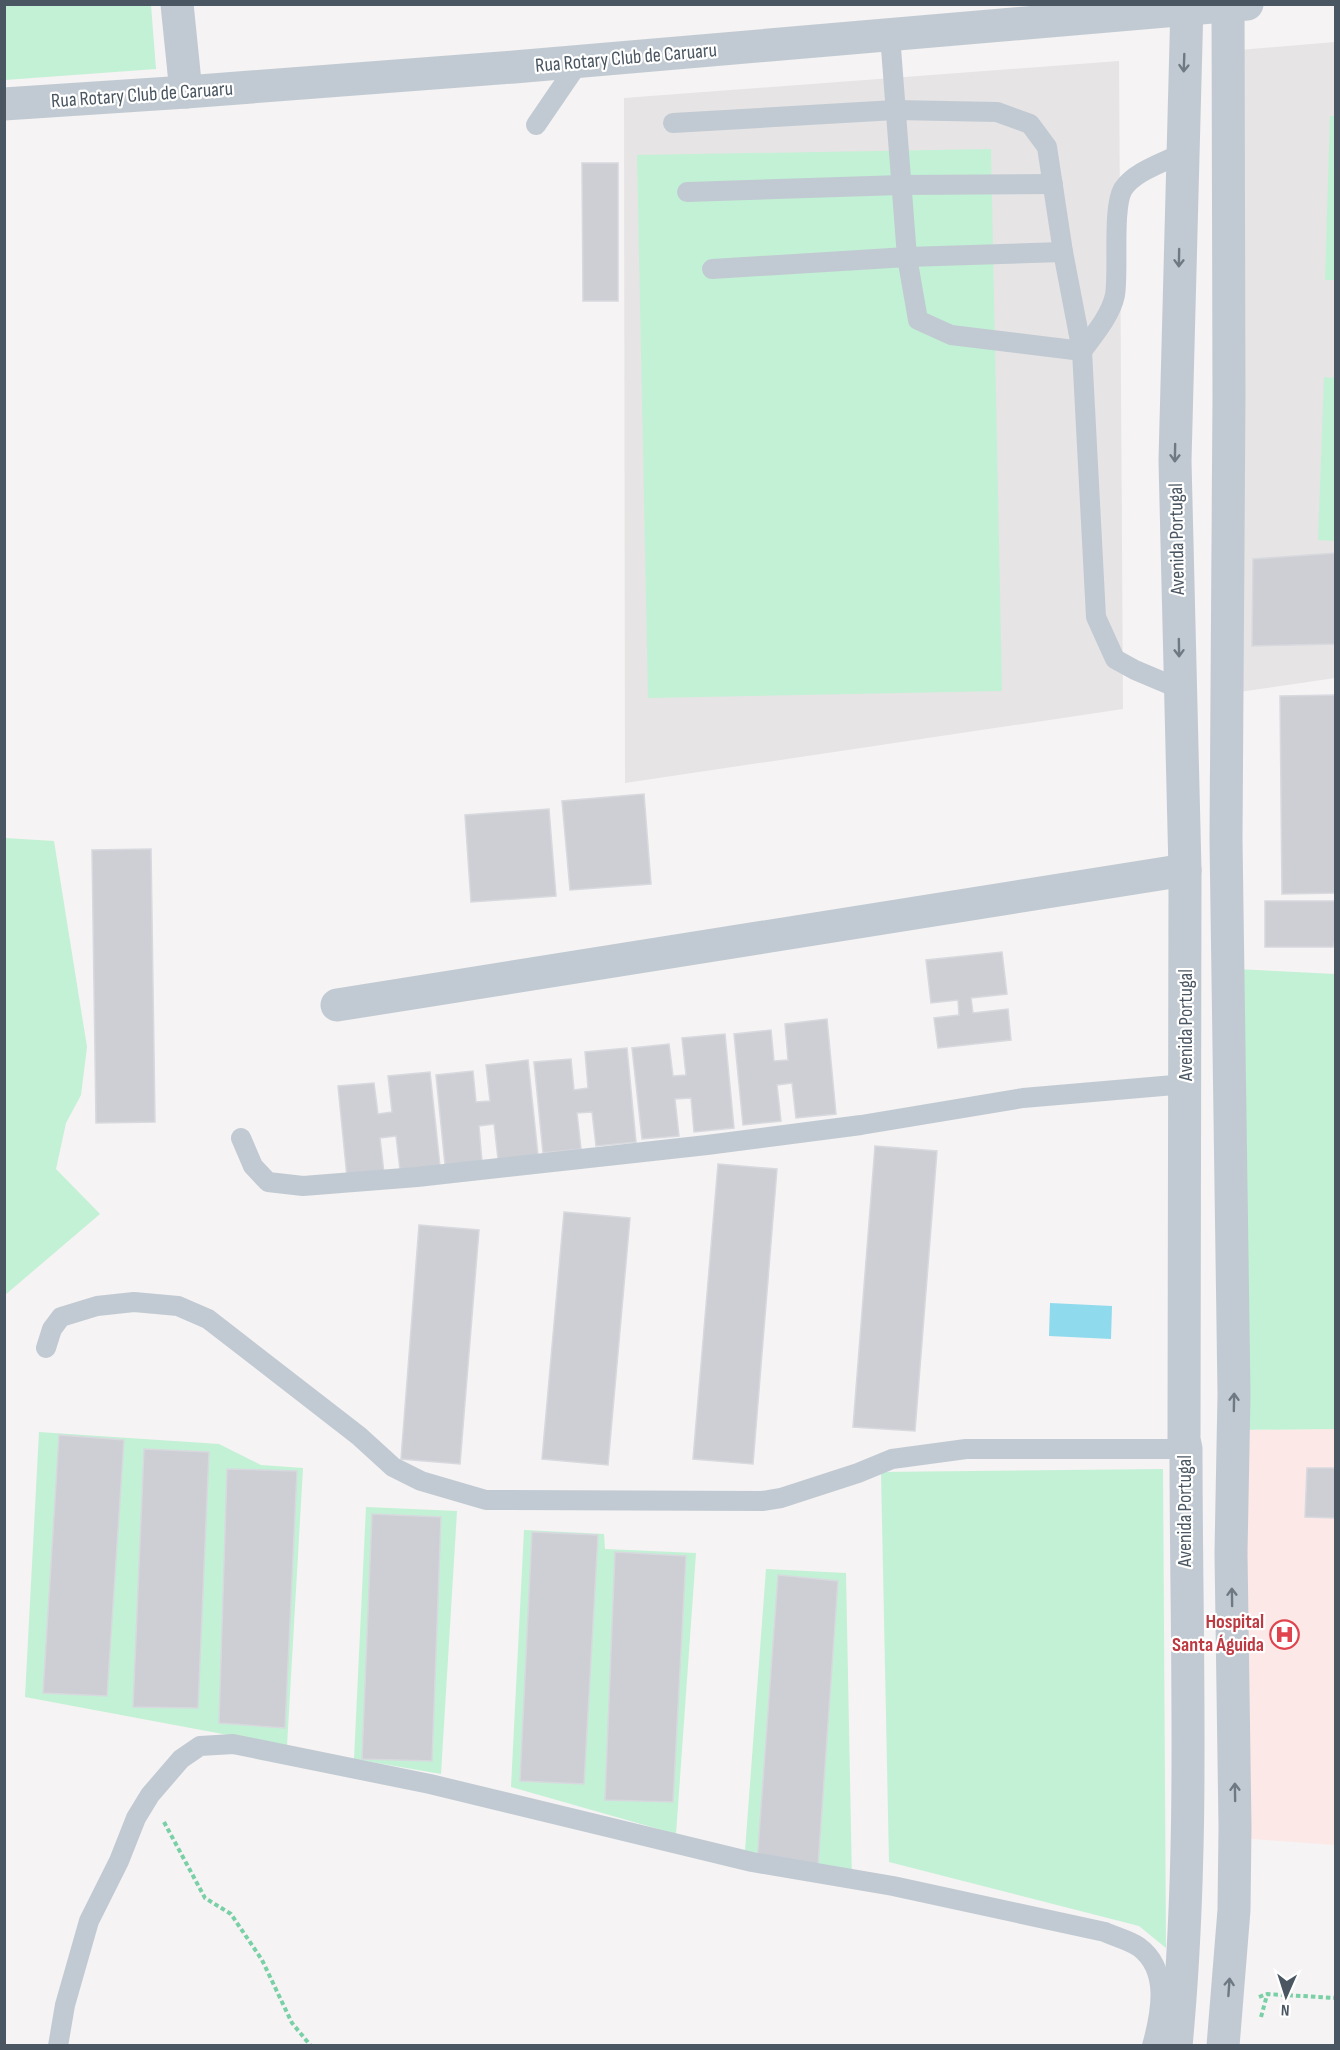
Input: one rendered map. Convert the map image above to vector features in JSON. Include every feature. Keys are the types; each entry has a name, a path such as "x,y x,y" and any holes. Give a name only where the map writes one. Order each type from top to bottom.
{"street":[{"path":"177,4 186,92"},
{"path":"1223,2046 1228,2007 1234,1910 1235,1827 1231,1553 1234,1394 1226,839 1235,5"},
{"name":"Rua Rotary Club de Caruaru","path":"4,104 579,62 1187,7 1235,5"},
{"name":"Avenida Portugal","path":"1176,2046 1183,1977 1189,1823 1184,1415 1185,870 1175,461 1187,7"},
{"path":"337,1005 1185,870"}],"lane":[{"path":"890,35 907,257 918,320 951,335 1082,351"},
{"path":"536,125 579,62"},
{"path":"673,123 895,110 997,112 1030,124 1047,147 1063,252 1082,351 1096,617 1115,659 1180,689"},
{"path":"1082,351 1104,320 1115,297 1118,214 1123,190 1138,174 1182,153"},
{"path":"687,192 901,185 1053,184"},
{"path":"712,269 907,257 1063,252"},
{"path":"241,1138 253,1166 268,1182 303,1186 417,1177 618,1155 861,1125 1023,1098 1186,1084"},
{"path":"46,1348 52,1329 61,1317 97,1306 134,1302 178,1306 208,1319 359,1436 393,1467 421,1481 486,1500 762,1501 781,1498 858,1473 892,1459 966,1449 1186,1449"},
{"path":"58,2046 65,2005 89,1921 119,1861 136,1818 150,1795 181,1759 200,1746 233,1744 430,1784 752,1862 893,1886 1105,1932 1138,1946 1152,1960 1159,1977 1161,1999 1152,2046"}],"path":[{"path":"150,1795 205,1899 231,1914 262,1960 292,2023 311,2046"},
{"path":"1228,2007 1268,1994 1335,1998"}],"shaded area":[{"path":"1335,42 1335,678 1232,693 1227,51"},
{"path":"1119,61 1123,709 625,783 624,98"},
{"name":"Hospital Santa Águida","path":"1335,1429 1335,1845 1239,1838 1231,1430"}],"green space":[{"path":"5,4 151,5 156,69 5,80"},
{"path":"1330,116 1336,116 1335,280 1325,280"},
{"path":"991,149 1002,691 648,698 637,155"},
{"path":"1324,377 1335,378 1335,541 1318,540"},
{"path":"5,838 54,841 87,1047 81,1095 66,1123 56,1169 100,1214 5,1295"},
{"path":"1235,969 1335,974 1335,1429 1231,1430"},
{"path":"39,1432 219,1444 261,1465 303,1468 287,1746 25,1697"},
{"path":"1163,1469 1166,1948 1139,1926 889,1862 881,1472"},
{"path":"366,1507 457,1511 441,1774 354,1759"},
{"path":"524,1530 604,1534 605,1549 696,1553 676,1834 511,1787"},
{"path":"766,1569 846,1573 852,1880 745,1851"}],"water":[{"path":"1050,1303 1112,1306 1111,1339 1049,1336"}],"building":[{"path":"582,163 618,163 618,301 583,301"},
{"path":"1336,553 1336,644 1252,646 1253,559"},
{"path":"1336,695 1336,893 1282,894 1280,696"},
{"path":"644,794 651,884 570,890 562,801"},
{"path":"549,809 556,896 471,902 465,815"},
{"path":"151,849 155,1122 96,1123 92,850"},
{"path":"1265,901 1336,901 1336,937 1333,947 1265,947"},
{"path":"1002,952 1007,994 971,998 973,1013 1008,1009 1011,1040 938,1048 934,1018 959,1015 958,1000 931,1003 926,960"},
{"path":"827,1019 836,1114 796,1118 792,1083 777,1085 781,1121 743,1125 734,1034 771,1030 774,1061 788,1060 785,1024"},
{"path":"725,1034 734,1128 694,1132 691,1098 675,1099 679,1136 642,1139 632,1048 669,1044 673,1076 686,1075 682,1038"},
{"path":"627,1048 636,1142 596,1146 592,1112 577,1113 581,1149 543,1153 534,1062 571,1059 574,1090 588,1088 585,1052"},
{"path":"528,1060 538,1155 498,1159 494,1124 479,1126 482,1162 445,1165 436,1075 473,1071 476,1102 490,1101 486,1065"},
{"path":"430,1072 440,1166 400,1170 396,1136 380,1138 384,1173 347,1177 338,1086 374,1083 378,1114 392,1112 388,1076"},
{"path":"875,1146 937,1151 915,1431 853,1427"},
{"path":"718,1164 777,1169 753,1464 693,1459"},
{"path":"564,1212 630,1218 608,1465 542,1459"},
{"path":"419,1225 479,1230 460,1464 401,1459"},
{"path":"59,1435 124,1440 107,1696 43,1693"},
{"path":"144,1449 209,1452 198,1708 133,1707"},
{"path":"1307,1468 1336,1468 1336,1518 1305,1517"},
{"path":"227,1469 297,1471 285,1728 219,1723"},
{"path":"372,1514 441,1517 432,1761 362,1759"},
{"path":"532,1532 598,1535 584,1784 520,1781"},
{"path":"615,1552 686,1556 673,1802 605,1800"},
{"path":"778,1575 838,1581 818,1866 757,1863"}],"place":[{"name":"Hospital Santa Águida","path":"1285,1634"}]}
